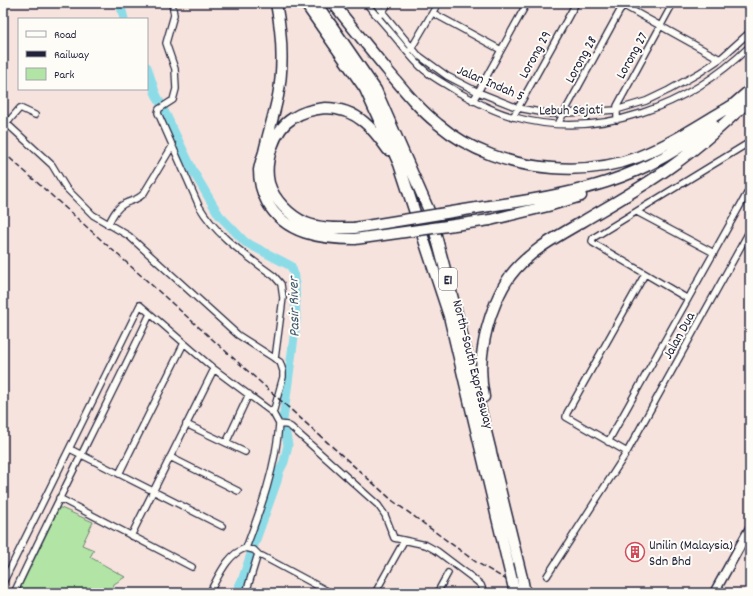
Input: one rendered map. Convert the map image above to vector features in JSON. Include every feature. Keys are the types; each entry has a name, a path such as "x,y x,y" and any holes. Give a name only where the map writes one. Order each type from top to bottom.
{"highway":[{"path":"276,3 281,26 282,60 278,96 260,170 260,184 264,198 275,215 293,228 305,233 329,238 354,239 490,220 548,206 615,185 647,172 716,131"},
{"name":"North–South Expressway","path":"305,3 365,89 399,164 449,316 515,593"},
{"name":"North–South Expressway","path":"316,3 376,90 430,213 458,318 525,593"},
{"path":"333,3 411,99 438,125 461,141 502,159 523,164 571,170 614,164 637,158 655,150 731,106"},
{"path":"399,164 365,122 344,110 322,108 301,113 291,118 280,132 273,142 269,154 269,183 276,198 294,216 317,226 354,228 541,199 602,184 646,167 682,146 704,130 750,90"},
{"path":"519,567 512,528 487,418 480,378 482,348 491,312 510,276 534,252 559,235 632,192 672,166 716,131 750,100"}],"main road":[{"path":"714,593 750,528"}],"street":[{"path":"172,3 174,15 166,43 175,69 176,89 173,100 159,109 158,113 199,206 213,227 223,237 274,276 281,284 283,289 283,303 275,359"},
{"name":"Lebuh Sejati","path":"366,3 415,62 427,73 473,100 513,117 547,124 586,124 617,120 649,111 675,100 709,79 750,46"},
{"name":"Jalan Indah 5","path":"375,3 413,47 418,55 447,76 478,92 518,108 551,114 616,110 646,101 669,90 720,59 750,32"},
{"path":"378,17 389,3"},
{"path":"408,53 413,47 438,3"},
{"path":"473,100 527,3"},
{"name":"Lorong 29","path":"513,117 576,3"},
{"name":"Lorong 27","path":"616,110 633,75 673,3"},
{"path":"621,4 720,59"},
{"name":"Lorong 28","path":"558,124 621,4"},
{"path":"433,13 501,50"},
{"path":"35,115 20,108 5,122 52,165 68,191 93,215 129,236 238,335 275,359 282,366 283,371 274,413"},
{"path":"616,110 617,120"},
{"path":"688,299 593,243 593,238 750,142"},
{"path":"108,224 120,207 125,203 139,199 144,193 173,145"},
{"path":"608,442 750,188"},
{"path":"637,212 714,254"},
{"name":"Jalan Dua","path":"547,576 627,452 750,230"},
{"path":"627,452 566,417 645,274"},
{"path":"3,583 140,305 214,369 274,413 282,425 378,505 385,516 394,538 426,545 437,550 474,579 481,586 484,593"},
{"path":"14,593 150,314"},
{"path":"119,474 184,343"},
{"path":"131,536 214,369"},
{"path":"226,443 249,394"},
{"path":"186,424 245,452"},
{"path":"250,549 282,425"},
{"path":"70,449 222,526"},
{"path":"170,457 238,491"},
{"path":"59,498 192,567"},
{"path":"375,593 404,541"},
{"path":"212,588 221,572 236,552 250,549 327,592"},
{"path":"246,593 257,557 259,555"},
{"path":"437,593 448,573"}],"green space":[{"path":"59,508 93,522 82,545 94,550 90,557 125,577 114,584 110,593 18,593"}],"waterway":[{"name":"Pasir River","path":"120,3 124,18"},
{"name":"Pasir River","path":"148,70 155,92 193,171 219,215 245,242 291,266 295,277 296,322 283,420 288,445 284,462 279,472 243,578 236,593"}],"railway":[{"path":"3,152 393,501 476,562 529,593"}],"place":[{"name":"Unilin (Malaysia) Sdn Bhd","path":"635,552"}]}
